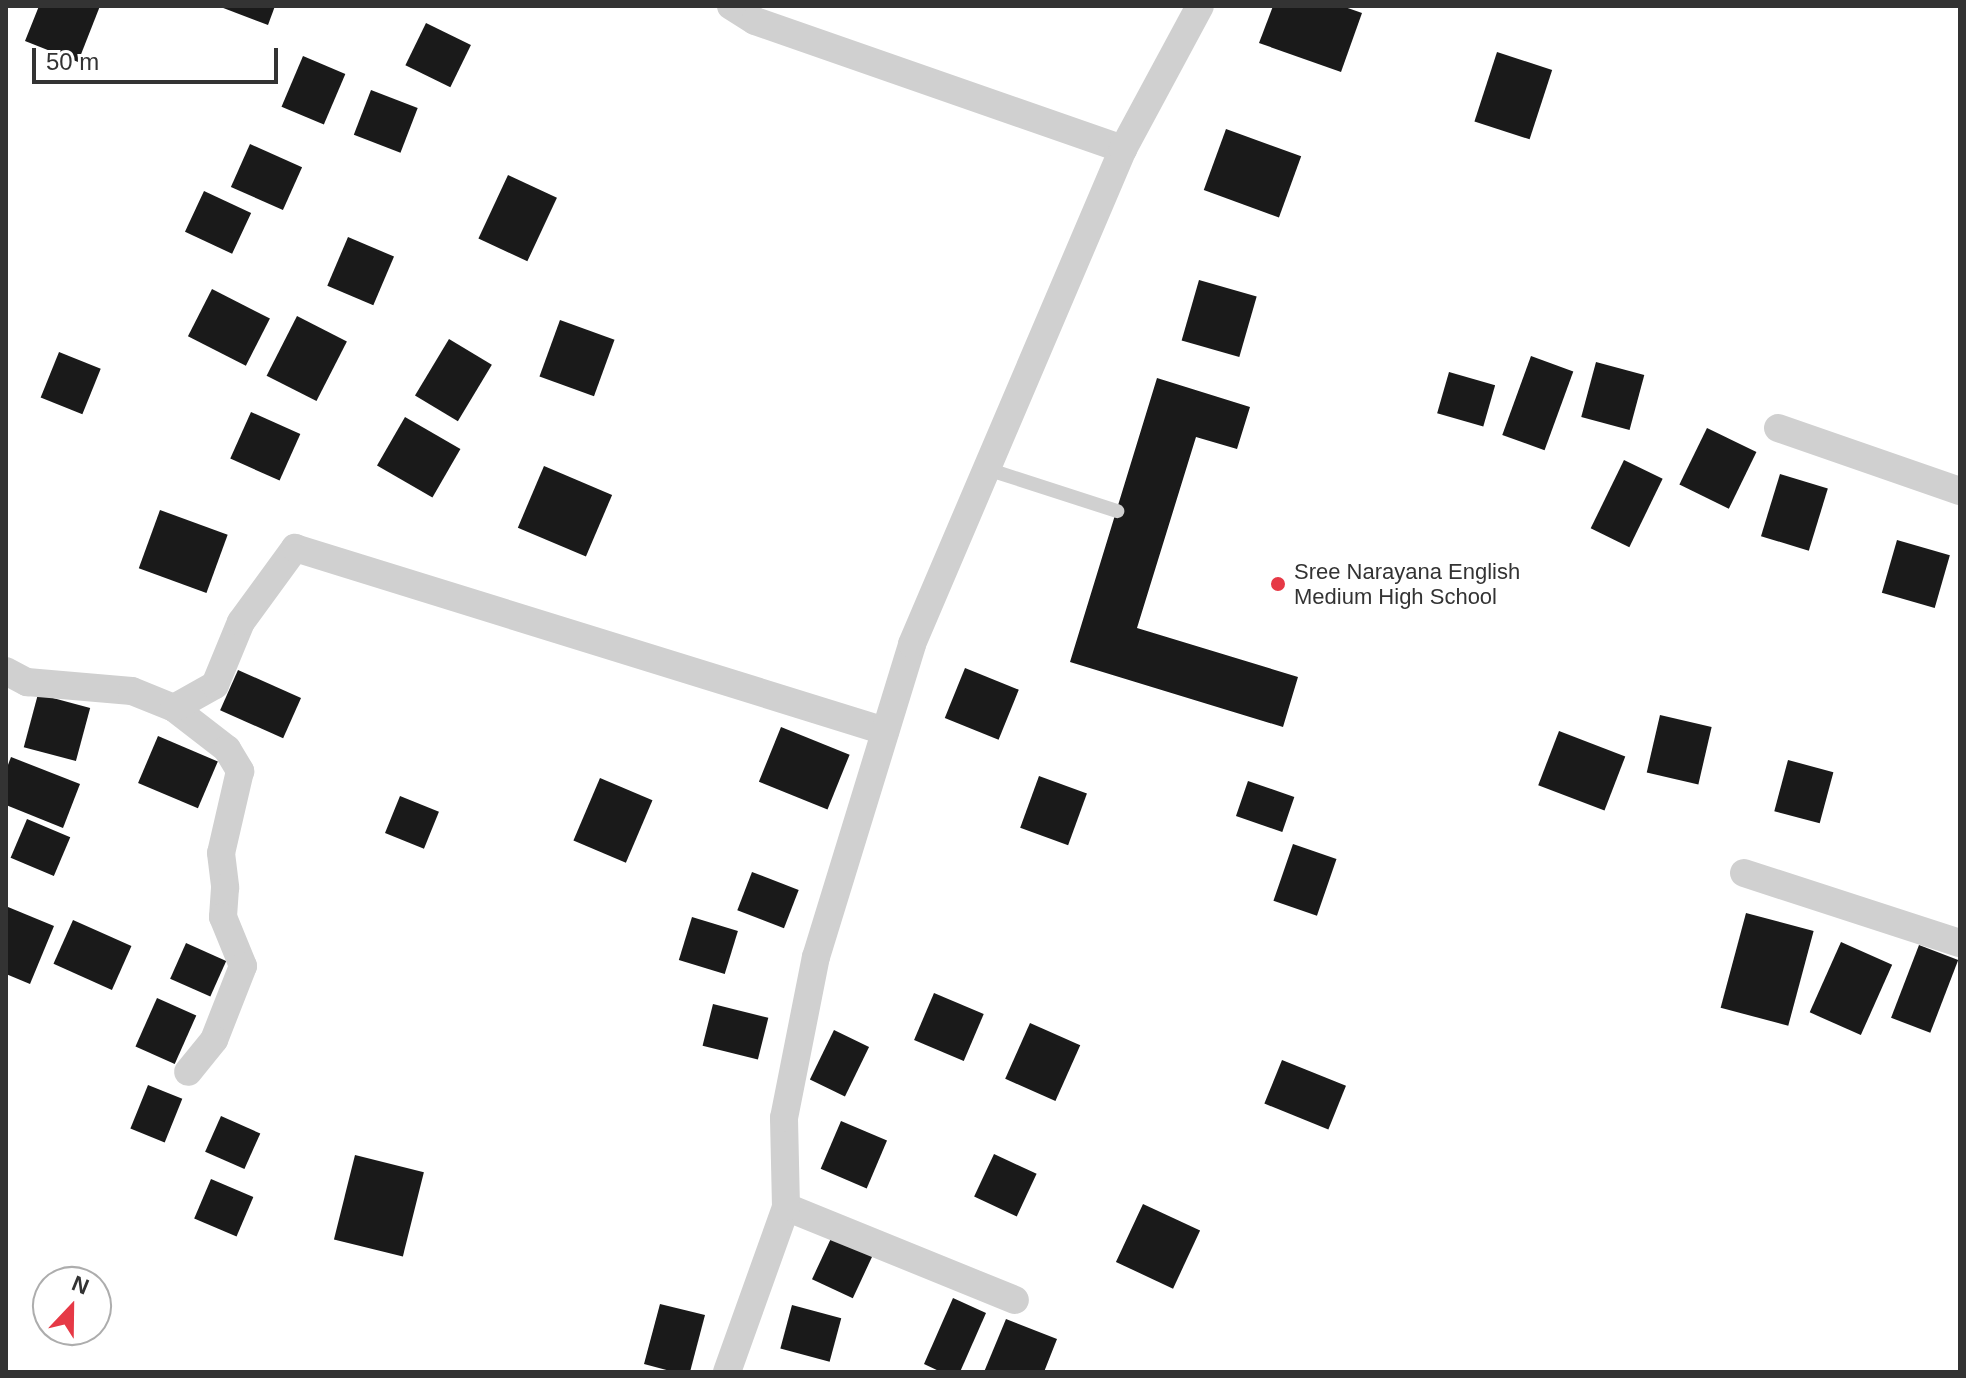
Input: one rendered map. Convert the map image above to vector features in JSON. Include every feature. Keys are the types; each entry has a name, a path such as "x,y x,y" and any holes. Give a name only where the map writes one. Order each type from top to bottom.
{"street":[{"path":"731,6 755,21 1123,149"},
{"path":"727,1372 786,1207 784,1118 816,957 912,644 1123,149 1200,6"},
{"path":"1778,428 1960,491"},
{"path":"174,708 215,685 241,622 295,548 885,731"},
{"path":"6,671 27,682 132,691 174,708 227,749 240,771 221,853 225,888 223,917 243,966 214,1040 188,1072"},
{"path":"1744,873 1960,943"},
{"path":"786,1207 1015,1300"}],"lane":[{"path":"987,469 1117,511"}],"building":[{"path":"39,6 100,6 78,62 25,41"},
{"path":"218,6 275,6 268,25"},
{"path":"1273,6 1342,6 1362,13 1341,72 1259,43"},
{"path":"426,23 471,45 450,87 405,65"},
{"path":"1497,52 1552,70 1530,139 1474,121"},
{"path":"303,56 345,74 324,125 282,107"},
{"path":"371,90 418,108 400,153 354,135"},
{"path":"1226,129 1301,156 1279,217 1204,190"},
{"path":"250,144 302,167 283,210 231,187"},
{"path":"508,175 557,198 527,261 478,238"},
{"path":"204,191 251,213 232,254 185,232"},
{"path":"348,237 394,257 373,305 327,286"},
{"path":"1199,280 1257,297 1239,357 1182,341"},
{"path":"212,289 270,319 246,366 188,336"},
{"path":"297,316 347,341 316,401 267,376"},
{"path":"560,320 615,340 594,396 539,376"},
{"path":"449,339 492,365 458,421 415,396"},
{"path":"59,352 101,369 82,414 41,397"},
{"path":"1531,356 1573,371 1545,450 1502,435"},
{"path":"1596,362 1644,375 1630,430 1581,417"},
{"path":"1449,372 1495,385 1483,427 1437,413"},
{"path":"1157,378 1250,407 1237,449 1196,437 1137,628 1298,677 1283,727 1070,662"},
{"path":"251,412 300,434 280,481 230,459"},
{"path":"405,417 460,449 432,497 377,465"},
{"path":"1707,428 1756,452 1729,509 1679,485"},
{"path":"1624,460 1663,479 1629,547 1591,528"},
{"path":"544,466 612,495 586,557 518,528"},
{"path":"1780,474 1828,489 1809,551 1761,536"},
{"path":"160,510 228,535 206,593 139,568"},
{"path":"1897,540 1950,555 1935,608 1882,593"},
{"path":"965,668 1019,690 999,740 945,718"},
{"path":"238,670 301,698 283,738 220,710"},
{"path":"38,694 90,708 76,761 24,747"},
{"path":"1660,715 1712,727 1698,784 1647,772"},
{"path":"781,727 850,755 828,809 759,782"},
{"path":"1559,731 1625,756 1604,811 1538,785"},
{"path":"158,736 218,761 198,808 138,783"},
{"path":"11,757 80,784 63,828 6,805 6,770"},
{"path":"1788,760 1833,772 1820,823 1774,811"},
{"path":"1039,776 1087,793 1068,845 1020,828"},
{"path":"600,778 652,800 626,863 573,841"},
{"path":"1248,781 1294,797 1282,832 1236,816"},
{"path":"400,796 439,812 424,849 385,833"},
{"path":"27,819 70,837 54,876 11,858"},
{"path":"1293,844 1336,859 1317,916 1273,901"},
{"path":"752,872 799,890 784,928 737,910"},
{"path":"8,907 54,926 30,984 6,974"},
{"path":"1746,913 1814,931 1788,1026 1721,1008"},
{"path":"692,917 738,931 725,974 679,960"},
{"path":"73,920 131,946 112,990 53,964"},
{"path":"1841,942 1892,965 1861,1035 1810,1012"},
{"path":"186,943 226,961 210,997 170,979"},
{"path":"1919,945 1958,960 1930,1033 1891,1018"},
{"path":"934,993 984,1014 964,1061 914,1040"},
{"path":"157,998 196,1015 175,1064 135,1046"},
{"path":"713,1004 768,1018 758,1060 703,1046"},
{"path":"1030,1023 1080,1045 1055,1101 1005,1079"},
{"path":"834,1030 869,1047 845,1097 810,1079"},
{"path":"1282,1060 1346,1086 1328,1129 1264,1104"},
{"path":"148,1085 182,1099 165,1142 130,1129"},
{"path":"221,1116 260,1133 244,1169 205,1152"},
{"path":"841,1121 887,1141 867,1188 821,1169"},
{"path":"994,1154 1037,1174 1017,1216 974,1197"},
{"path":"355,1155 424,1172 403,1257 334,1239"},
{"path":"211,1179 253,1197 237,1237 194,1219"},
{"path":"1143,1204 1200,1231 1173,1289 1116,1262"},
{"path":"834,1232 875,1251 853,1298 812,1279"},
{"path":"953,1298 986,1313 960,1372 941,1372 924,1364"},
{"path":"660,1304 705,1315 690,1372 674,1372 644,1364"},
{"path":"792,1305 841,1318 830,1362 780,1348"},
{"path":"1006,1319 1057,1339 1044,1372 984,1372"}],"place":[{"name":"Sree Narayana English Medium High School","path":"1278,584"}]}
